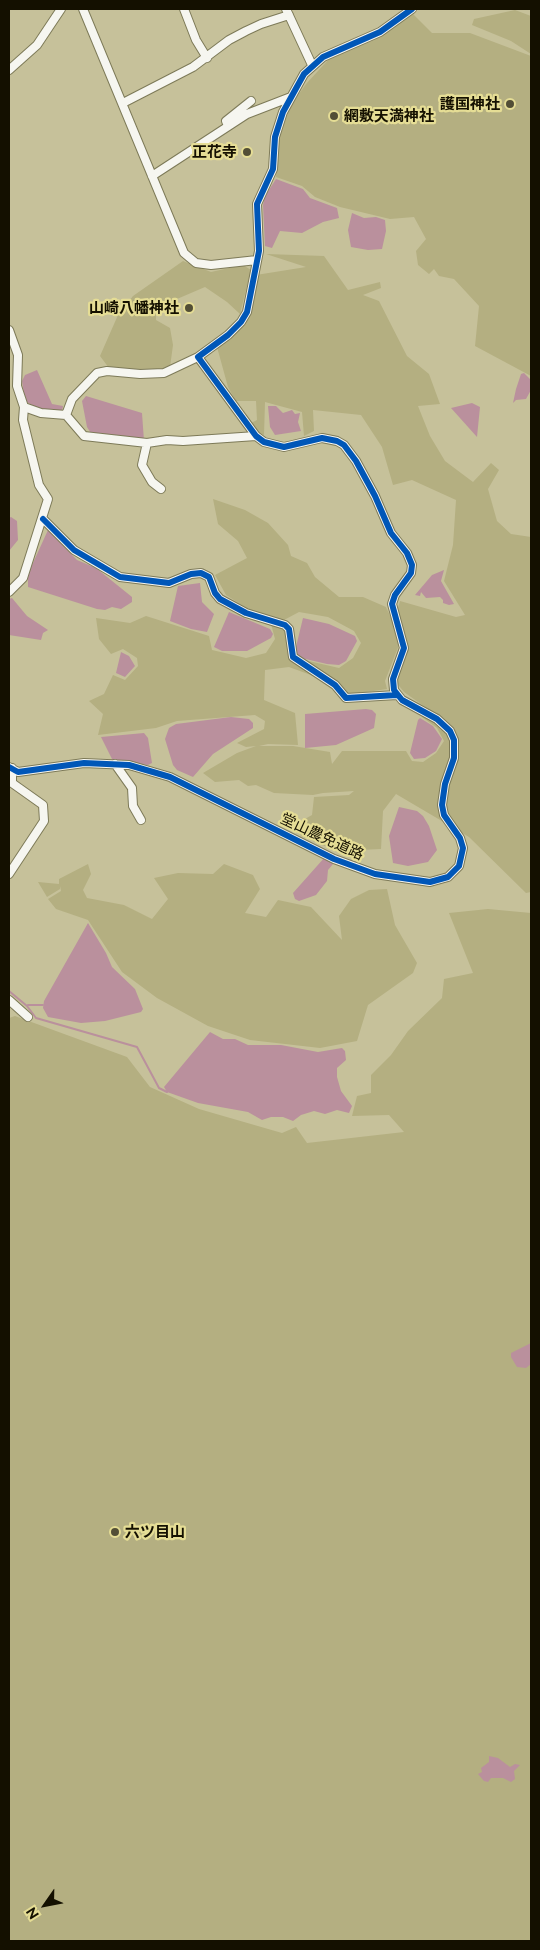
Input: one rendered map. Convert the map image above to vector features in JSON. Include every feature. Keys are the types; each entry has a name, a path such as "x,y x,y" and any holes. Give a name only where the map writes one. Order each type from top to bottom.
{"street":[{"path":"9,70 37,45 61,9"},
{"path":"84,9 184,253 196,263 210,265 257,260"},
{"path":"184,9 196,40 207,58"},
{"path":"66,414 72,399 97,373 164,373 198,356 228,335 241,322 246,312 259,251 257,204 270,178 275,137 283,112 291,97 312,65 330,53 380,32 412,9"},
{"path":"123,103 207,58 230,40 288,12 312,65"},
{"path":"152,176 247,114 291,97"},
{"path":"228,126 226,121 251,102"},
{"path":"9,330 18,355 18,386 24,407 23,420 39,485 48,499 43,519 22,578 9,592"},
{"path":"43,519 74,550 120,577 170,583 191,574 201,573 209,577 215,593 220,599 246,613 285,625 289,629 293,657 335,685 346,698 397,695 394,690 393,679 404,648 392,604 395,595 411,573 412,565 407,553 391,533 375,496 356,461 344,445 338,441 322,438 291,446 275,446 256,436 198,356"},
{"path":"24,407 41,413 66,414 84,436 147,443 167,440 183,441 256,436"},
{"path":"147,443 142,465 147,475 162,489"},
{"name":"堂山農免道路","path":"13,769 84,763 115,764 154,771 170,777 334,859 357,868 403,879 430,882 442,880 459,866 463,848 460,838 444,815 442,805 444,784 454,758 454,740 450,731 437,718 402,700 397,695"},
{"path":"115,764 132,788 133,806 141,820"},
{"path":"9,874 44,821 43,805 12,783 13,769"},
{"path":"9,1000 28,1017"}],"shaded area":[{"path":"515,10 531,16 531,54 511,41 472,25 474,19"},
{"path":"413,14 432,33 470,33 531,56 531,376 475,346 479,306 454,279 439,276 434,269 429,274 418,265 416,251 426,239 414,217 390,219 340,207 315,197 302,186 276,177 279,138 291,105 306,84 329,59 374,40"},
{"path":"276,179 303,189 310,198 337,208 339,218 323,222 302,233 280,231 272,248 265,246 263,205 265,196"},
{"path":"352,213 364,218 376,217 385,220 386,231 382,249 368,250 351,247 348,230"},
{"path":"266,254 324,256 348,290 380,282 381,288 363,295 379,301 407,356 429,374 440,404 418,406 430,436 445,461 473,482 491,463 499,470 488,489 497,521 511,534 531,537 531,892 526,893 469,837 396,794 383,811 381,849 337,851 301,836 296,824 312,815 314,797 349,795 354,791 313,795 274,793 256,785 248,786 239,780 215,782 203,773 237,753 256,746 246,747 237,743 264,729 265,721 255,715 177,721 156,728 98,735 103,714 89,701 104,694 113,675 125,680 138,666 137,658 123,649 111,654 99,639 96,618 130,623 146,616 209,636 212,650 246,658 266,653 275,639 271,624 285,629 290,655 319,678 289,667 265,670 264,700 295,713 298,745 268,744 259,746 293,746 330,752 332,764 342,751 406,751 412,761 423,762 436,753 444,741 437,728 422,717 425,707 404,692 396,682 407,647 396,614 400,601 456,617 465,615 444,581 453,545 456,500 412,480 393,485 382,447 361,415 313,410 314,431 304,436 302,412 265,402 264,435 257,432 251,423 257,420 256,401 236,401 228,387 217,347 239,330 251,308 256,275 306,267"},
{"path":"183,261 211,272 243,265 251,270 240,314 227,302 205,287 156,308 156,320 170,328 173,345 170,367 149,370 109,368 100,356 118,315 133,296"},
{"path":"37,370 52,404 63,406 62,411 39,409 25,401 22,381 25,375"},
{"path":"524,373 531,380 531,390 526,399 516,400 513,403 521,374"},
{"path":"86,396 142,413 144,441 92,435 87,427 82,401"},
{"path":"472,403 480,407 477,437 451,408"},
{"path":"268,406 276,406 283,413 292,410 295,414 300,413 298,422 301,431 275,435 270,427"},
{"path":"213,499 245,510 268,523 288,545 291,556 307,563 315,577 339,597 363,597 386,607 396,629 399,645 385,681 387,689 347,695 300,659 339,668 353,658 361,643 354,631 328,617 299,612 284,620 248,609 226,595 215,575 247,558 238,541 218,524"},
{"path":"11,517 17,521 18,540 9,551 9,518"},
{"path":"48,530 77,560 96,568 132,597 132,602 121,609 112,607 105,610 97,609 28,587 28,574"},
{"path":"444,570 441,581 454,604 443,603 440,597 426,598 421,592 420,596 415,595 432,575"},
{"path":"200,583 202,602 214,614 207,632 191,629 170,621 178,586"},
{"path":"12,598 27,616 48,630 43,633 41,640 9,635 9,599"},
{"path":"229,612 270,629 273,634 271,638 247,651 222,651 214,647"},
{"path":"303,618 329,624 355,636 357,641 346,661 339,665 297,657 295,651"},
{"path":"121,652 129,656 135,666 125,677 116,673"},
{"path":"372,710 376,714 374,728 336,745 305,748 305,714"},
{"path":"231,717 249,719 253,723 253,728 213,754 193,777 177,770 173,765 165,739 169,728 176,724"},
{"path":"420,718 433,726 442,739 436,751 425,758 414,759 410,753"},
{"path":"144,733 148,738 152,763 148,765 113,761 101,737"},
{"path":"399,807 417,811 423,816 429,826 437,850 428,862 408,866 393,863 389,836"},
{"path":"325,857 333,864 328,870 327,881 316,895 299,901 295,899 293,893"},
{"path":"88,864 91,874 83,890 87,898 124,905 152,919 168,899 154,878 178,873 213,874 224,864 253,875 260,889 245,913 266,917 278,900 311,907 342,940 339,916 351,899 369,890 387,889 395,925 417,963 413,973 368,1005 357,1041 320,1048 250,1040 208,1026 157,998 122,972 88,920 56,909 48,899 61,891 60,886 60,889 47,897 38,882 59,884 59,879"},
{"path":"488,909 531,913 531,1941 9,1941 9,1018 15,1016 127,1057 150,1087 199,1109 282,1133 296,1127 307,1143 404,1132 389,1115 352,1116 357,1096 371,1093 371,1075 391,1055 408,1031 442,998 444,979 473,973 449,913"},
{"path":"88,923 112,967 135,989 143,1009 141,1012 105,1021 81,1023 48,1017 43,1008 44,1001"},
{"path":"210,1032 223,1039 235,1039 248,1045 281,1045 318,1052 342,1048 345,1051 346,1060 337,1068 337,1077 341,1091 352,1106 349,1113 337,1110 325,1114 314,1111 301,1115 293,1121 283,1117 271,1117 262,1120 248,1112 198,1103 167,1092 164,1087"},
{"path":"531,1343 531,1364 526,1368 517,1367 511,1357 511,1353"},
{"path":"489,1756 498,1758 510,1767 515,1764 520,1765 514,1771 515,1779 511,1782 503,1778 491,1778 488,1782 484,1781 478,1774 482,1772 481,1768 489,1762"}],"waterway":[{"path":"9,991 27,1006 36,1018 137,1047 159,1088 167,1092"},
{"path":"28,1005 43,1005"}],"cycle path":[{"path":"9,767 18,772 84,763 129,765 170,777 334,859 375,874 430,882 448,877 459,866 463,848 460,838 444,815 442,805 445,784 454,758 454,740 450,731 437,719 402,700 394,690 393,679 404,648 392,604 395,595 411,573 412,565 407,553 391,533 375,496 356,461 344,445 337,441 322,438 284,447 264,442 256,436 198,357 228,335 241,322 247,312 259,251 257,204 273,169 275,137 283,112 304,74 323,57 380,32 412,9"},
{"path":"43,519 74,550 120,577 169,583 191,574 201,573 209,577 215,593 220,599 246,613 285,625 289,629 293,657 335,685 346,698 397,695"}],"place":[{"name":"護国神社","path":"510,104"},
{"name":"網敷天満神社","path":"334,116"},
{"name":"正花寺","path":"247,152"},
{"name":"山崎八幡神社","path":"189,308"},
{"name":"六ツ目山","path":"115,1532"}]}
